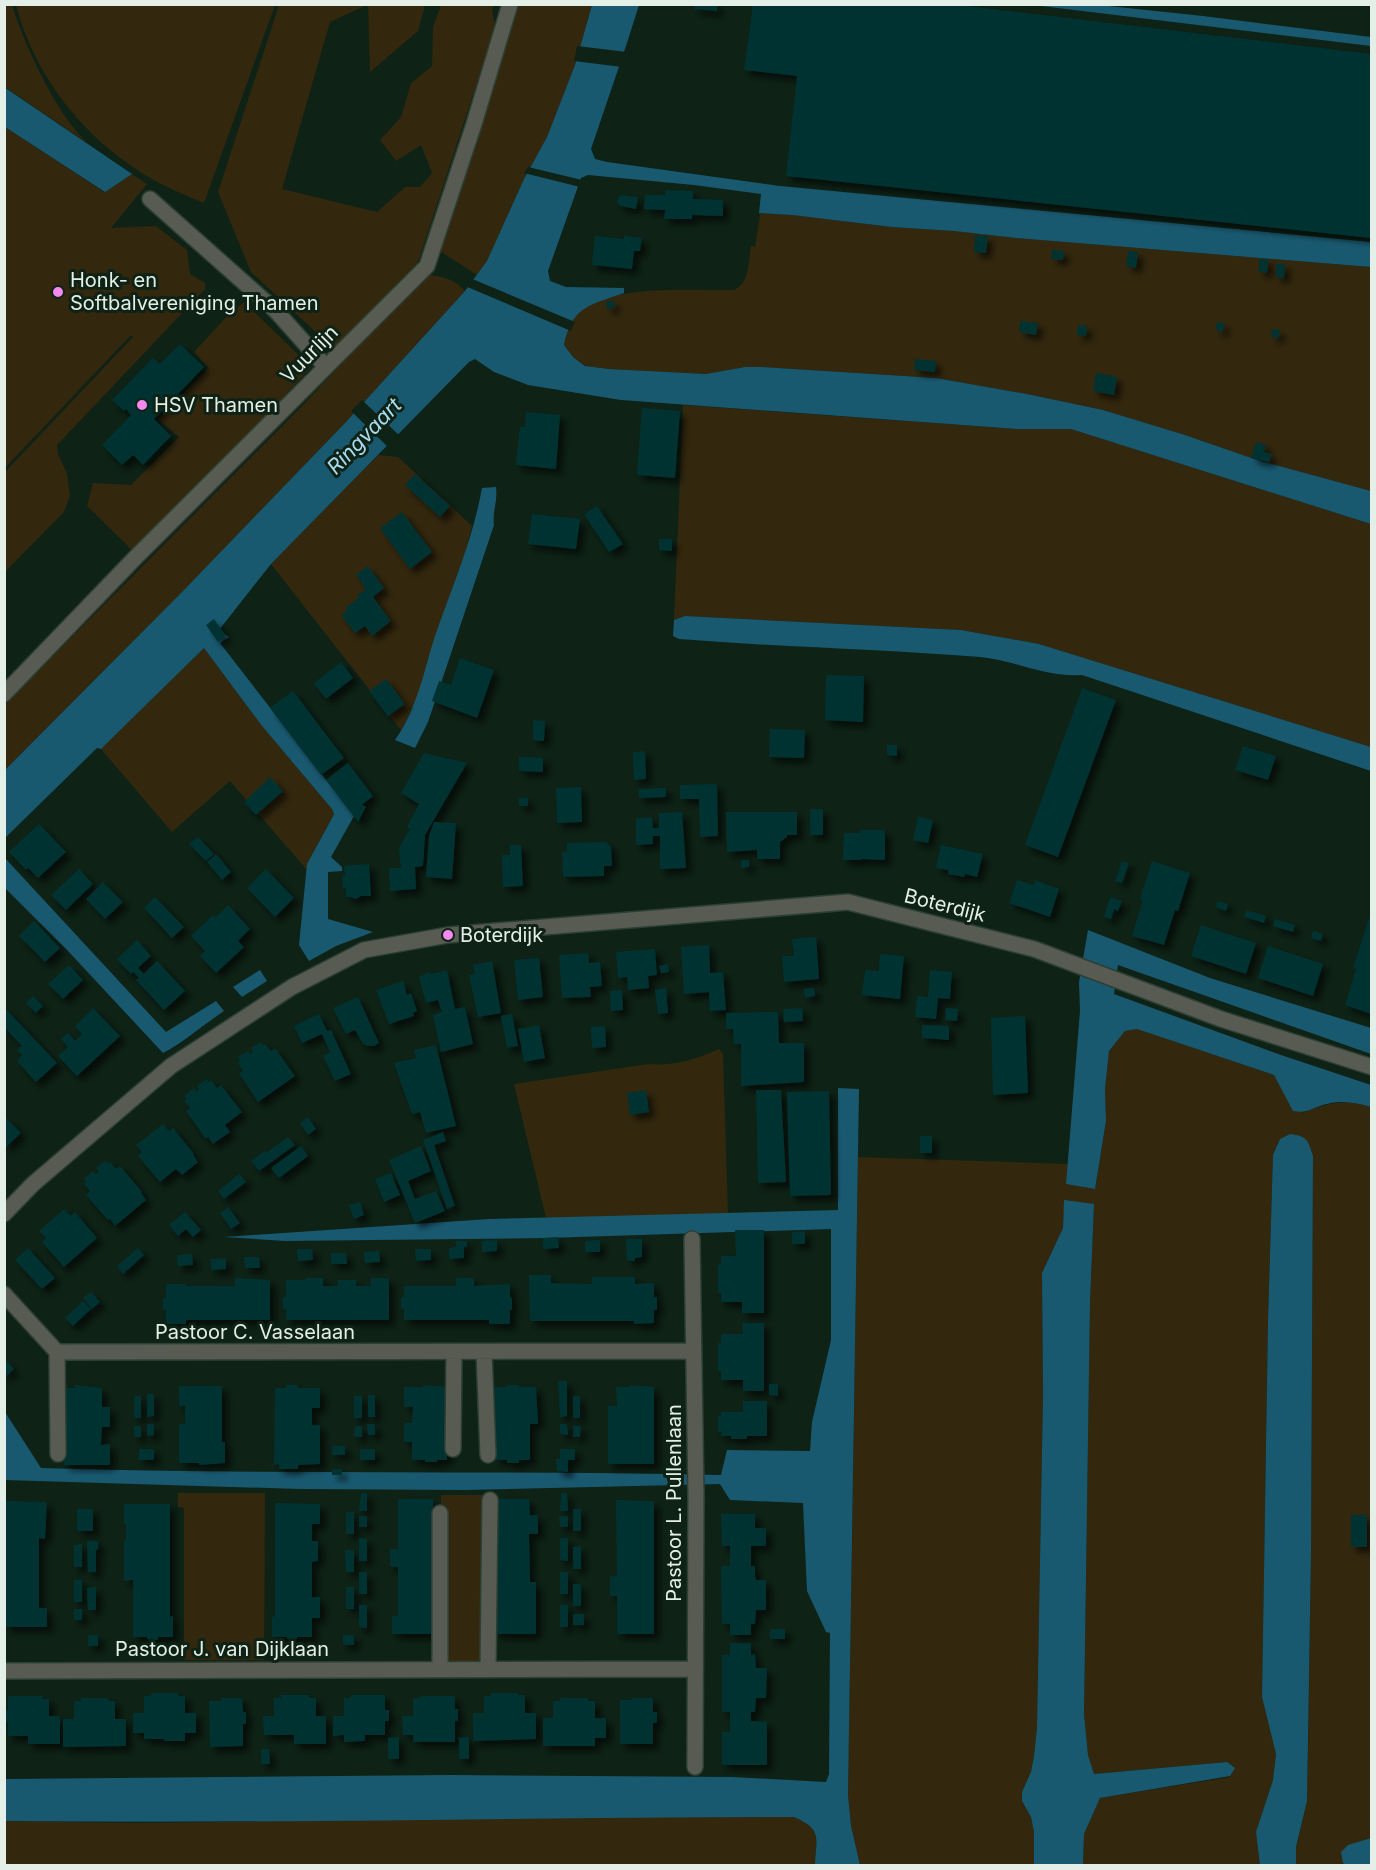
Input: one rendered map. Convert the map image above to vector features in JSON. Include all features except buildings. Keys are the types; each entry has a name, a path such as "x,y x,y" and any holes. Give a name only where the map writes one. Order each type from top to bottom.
{"street":[{"name":"Vuurlijn","path":"4,694 134,559 427,266 474,124 510,4"},
{"path":"150,199 276,311 326,367"},
{"name":"Boterdijk","path":"4,1214 33,1184 171,1066 292,987 364,950 448,934 848,902 1034,949 1221,1019 1371,1067"},
{"name":"Pastoor L. Pullenlaan","path":"692,1239 696,1496 694,1767"},
{"path":"4,1294 57,1352 58,1454"},
{"name":"Pastoor C. Vasselaan","path":"57,1352 693,1351"},
{"path":"453,1449 454,1352"},
{"path":"484,1352 488,1455"},
{"path":"488,1669 490,1500"},
{"path":"440,1513 440,1670"},
{"name":"Pastoor J. van Dijklaan","path":"4,1671 695,1669"}],"shaded area":[{"path":"4,5 12,5 33,59 54,99 77,132 89,144 5,87"},
{"path":"16,5 275,5 204,203 160,183 130,165 86,128 50,83 36,58"},
{"path":"279,5 367,5 330,22 282,189 377,212 405,187 420,187 432,173 421,145 396,161 380,140 401,117 411,83 432,66 433,27 441,5 494,5 492,9 495,28 418,262 334,349 251,272 218,192"},
{"path":"368,5 425,5 418,31 370,72"},
{"path":"517,5 592,5 575,65 547,137 524,179 487,261 477,275 440,251"},
{"path":"5,127 104,192 132,174 147,184 111,228 156,226 187,250 190,274 205,283 205,289 57,445 58,454 67,474 70,496 64,512 5,572 5,472 133,337 131,335 5,468"},
{"path":"759,213 1016,238 1371,267 1371,491 1257,460 1103,410 1027,394 936,378 762,367 745,367 706,374 609,369 586,366 573,357 564,345 570,325 576,315 590,305 608,298 651,291 734,290 739,287 746,277 751,246 755,247"},
{"path":"424,276 448,279 465,291 345,423 183,591 5,770 5,704 303,405"},
{"path":"244,302 311,367 253,430 132,550 87,506 93,483 131,485 179,437 158,419 209,368 194,352 229,314"},
{"path":"683,405 1017,429 1071,429 1371,524 1371,747 1039,644 961,630 685,616 674,620"},
{"path":"378,455 398,457 472,526 415,704 401,730 271,564"},
{"path":"204,648 262,726 332,809 334,814 307,864 307,870 230,781 172,832 101,749"},
{"path":"1137,1029 1274,1075 1303,1113 1321,1106 1344,1102 1371,1107 1372,1838 1365,1839 1343,1863 1346,1865 1296,1865 1296,1848 1307,1801 1313,1156 1280,1139 1273,1155 1262,1697 1276,1754 1273,1780 1256,1832 1260,1865 1083,1865 1084,1834 1100,1798 1230,1777 1227,1762 1094,1774 1088,1755 1084,1714 1090,1303 1094,1205 1063,1213 1063,1228 1042,1273 1043,1394 1037,1728 1031,1772 1022,1792 1022,1801 1031,1817 1034,1832 1034,1865 860,1865 851,1827 848,1795 858,1157 1068,1164 1066,1184 1095,1189 1106,1121 1105,1089 1109,1051 1125,1031"},
{"path":"719,1049 723,1054 728,1214 546,1218 514,1084 648,1064 676,1063"},
{"path":"178,1493 265,1493 264,1660 184,1660 184,1508 178,1507"},
{"path":"441,1495 486,1495 485,1662 446,1662 447,1509 441,1509"},
{"path":"588,1817 794,1817 810,1826 816,1835 815,1866 5,1866 5,1821 136,1823"}],"water":[{"name":"Ringvaart","path":"592,5 639,5 591,149 595,159 780,186 1371,242 1371,267 1016,238 759,213 761,194 588,175 581,178 548,271 550,281 566,287 624,288 624,293 584,309 572,322 567,332 564,345 573,357 585,366 706,374 745,367 762,367 936,378 1027,394 1103,410 1257,460 1371,491 1371,524 1071,429 1017,429 621,400 528,385 494,372 475,359 469,362 271,564 219,630 229,637 220,643 354,816 331,857 342,867 342,871 328,872 328,919 373,932 336,946 309,961 299,945 307,864 334,814 262,726 204,648 101,749 97,748 5,838 5,770 183,591 345,423 465,291 487,261 524,179 547,137 575,65"},
{"path":"1033,5 1099,5 1371,37 1371,46"},
{"path":"4,87 132,174 105,192 5,127"},
{"path":"496,487 494,525 428,722 415,748 395,740 403,728 420,688 436,633 468,543 482,488"},
{"path":"685,616 961,630 1039,644 1371,747 1371,771 1082,675 1056,674 980,657 679,639 673,636 674,620"},
{"path":"4,857 166,1032 216,1001 224,1011 163,1053 68,951 5,888"},
{"path":"1088,930 1210,978 1371,1028 1371,1054 1118,965 1114,994 1371,1085 1371,1107 1338,1102 1307,1111 1293,1111 1274,1075 1137,1029 1125,1031 1109,1051 1105,1089 1106,1121 1095,1189 1066,1184 1080,1011 1079,982"},
{"path":"260,970 267,981 242,997 233,987"},
{"path":"838,1088 859,1089 848,1795 851,1826 860,1865 815,1865 816,1835 810,1826 794,1817 202,1822 5,1821 5,1779 450,1775 733,1777 826,1782 829,1774 830,1633 826,1632 807,1591 803,1503 730,1500 720,1484 465,1490 300,1489 5,1480 4,1415 5,1412 41,1468 721,1475 727,1450 810,1451 812,1422 831,1340 831,1229 547,1238 285,1241 224,1237 489,1219 838,1210"},
{"path":"1290,1134 1304,1138 1313,1156 1307,1801 1296,1847 1296,1865 1260,1866 1256,1832 1273,1780 1276,1754 1262,1697 1273,1155 1280,1139"},
{"path":"1064,1200 1094,1204 1090,1303 1084,1714 1088,1755 1094,1774 1227,1762 1235,1768 1230,1776 1100,1798 1084,1834 1083,1865 1034,1866 1034,1832 1031,1817 1022,1801 1022,1792 1031,1772 1037,1728 1043,1394 1042,1273 1063,1228"},
{"path":"1371,1838 1371,1865 1343,1863 1341,1852 1348,1845"}],"pier":[{"path":"577,46 627,52 622,67 574,61"},
{"path":"528,167 582,180 580,187 524,173"},
{"path":"470,278 575,322 571,331 465,286"},
{"path":"362,400 400,436 389,448 351,411"}],"place":[{"name":"Honk- en Softbalvereniging Thamen","path":"58,292"},
{"name":"HSV Thamen","path":"142,405"},
{"name":"Boterdijk","path":"448,935"}]}
